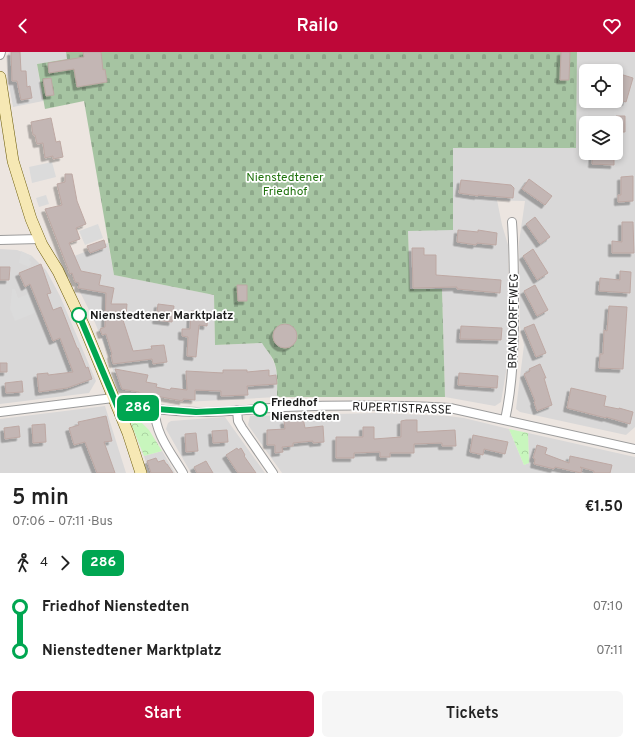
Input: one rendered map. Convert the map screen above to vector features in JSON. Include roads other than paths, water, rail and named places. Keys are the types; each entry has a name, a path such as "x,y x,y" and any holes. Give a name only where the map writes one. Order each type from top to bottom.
{"street":[{"path":"0,56 1,52"},
{"path":"0,77 13,161 27,206 39,239 58,271 79,314 116,403 141,473"},
{"name":"BRANDORFFWEG","path":"505,420 512,378 514,334 514,246 512,222"},
{"path":"0,240 39,239"},
{"name":"RUPERTISTRASSE","path":"0,412 116,403 131,407 155,410 196,412 287,407 420,406 450,408 635,449"},
{"path":"155,410 158,428 183,473"},
{"path":"237,410 238,420 242,428 273,473"}],"place":[{"name":"Nienstedtener Marktplatz","path":"79,315"},
{"name":"Friedhof Nienstedten","path":"260,409"}],"park label":[{"name":"Nienstedtener Friedhof","path":"285,184"}]}
